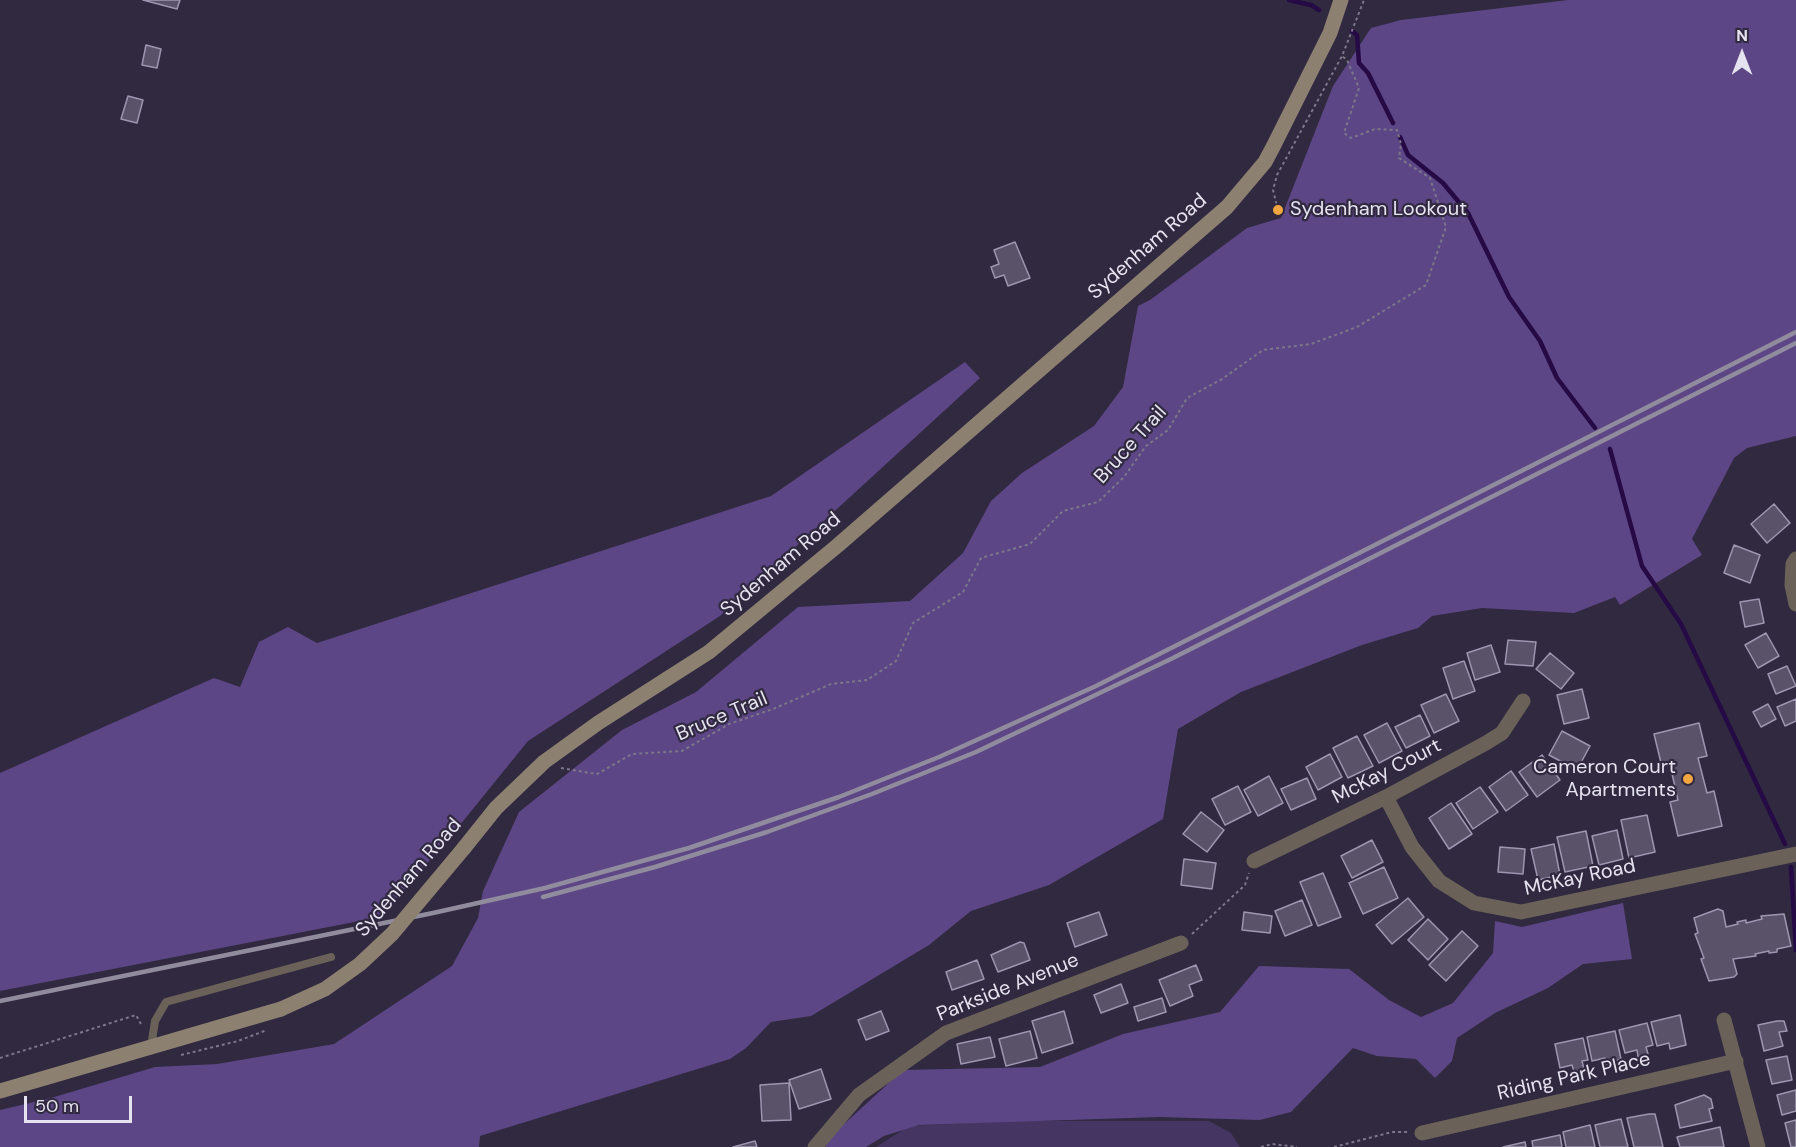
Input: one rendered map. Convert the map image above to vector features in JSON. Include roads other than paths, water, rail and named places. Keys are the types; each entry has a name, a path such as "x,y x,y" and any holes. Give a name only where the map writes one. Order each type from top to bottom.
{"main road":[{"name":"Sydenham Road","path":"0,1091 281,1009 325,989 360,964 392,934 496,808 544,762 598,723 709,652 837,546 1227,207 1269,154 1330,33 1341,0"}],"street":[{"path":"1796,559 1793,564 1791,585 1796,604"},
{"name":"McKay Court","path":"1254,861 1386,797 1502,733 1523,700"},
{"name":"McKay Road","path":"1386,797 1412,847 1439,880 1474,903 1521,912 1796,854"},
{"name":"Parkside Avenue","path":"815,1147 859,1095 946,1033 1181,943"},
{"path":"1724,1020 1758,1147"},
{"name":"Riding Park Place","path":"1422,1133 1736,1061"}],"lane":[{"path":"151,1047 154,1021 166,1002 331,957"}],"waterway":[{"path":"1289,0 1311,5 1319,10"},
{"path":"1352,31 1357,35 1359,63 1368,73 1393,123"},
{"path":"1400,137 1408,155 1443,183 1468,213 1509,297 1540,341 1557,378 1595,428"},
{"path":"1610,449 1642,566 1681,624 1785,844"},
{"path":"1791,867 1796,950"}],"railway":[{"path":"0,1001 545,888 689,848 839,797 939,757 1096,686 1796,332"},
{"path":"543,897 655,867 767,832 872,794 976,752 1173,658 1796,343"}],"place":[{"name":"Sydenham Lookout","path":"1278,210"},
{"name":"Cameron Court Apartments","path":"1688,779"}]}
